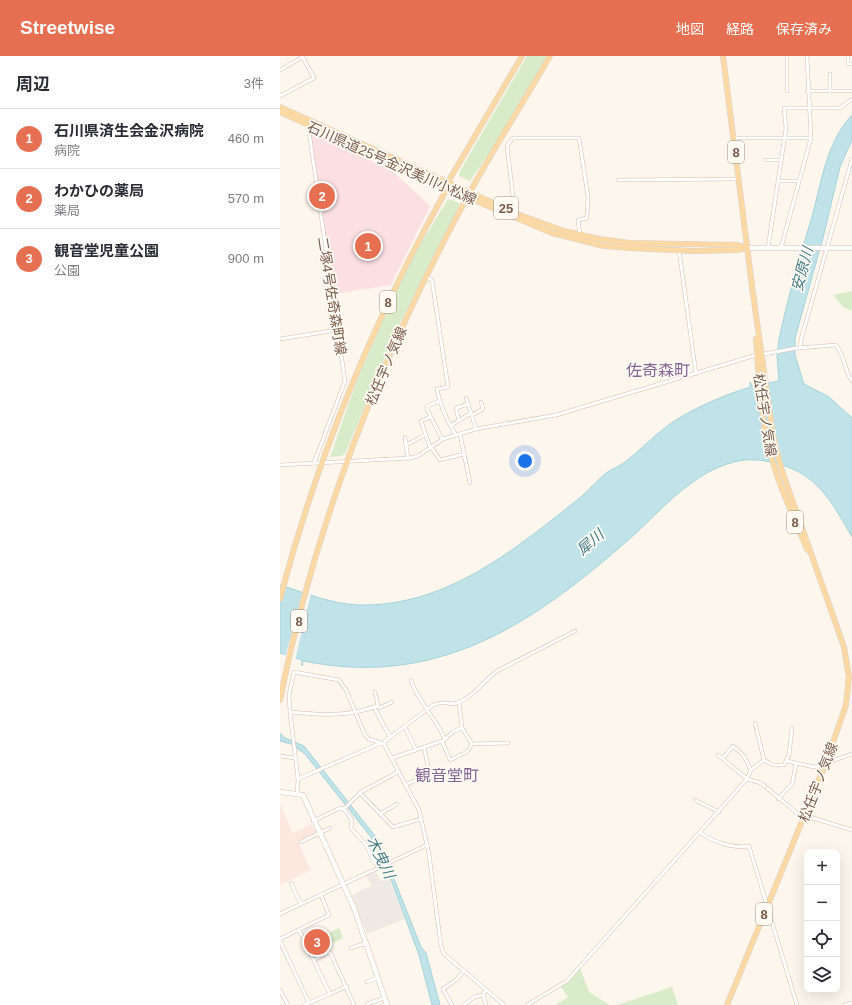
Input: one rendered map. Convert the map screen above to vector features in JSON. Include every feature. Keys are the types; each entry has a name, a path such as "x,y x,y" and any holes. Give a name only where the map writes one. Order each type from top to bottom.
{"main road":[{"name":"松任宇ノ気線","path":"280,599 289,565 322,462 351,387 396,285 448,182 522,56"},
{"name":"松任宇ノ気線","path":"280,700 286,668 312,574 347,460 404,322 470,192 550,56"},
{"name":"松任宇ノ気線","path":"723,56 748,248 768,445 782,490 807,549 810,552"},
{"name":"石川県道25号金沢美川小松線","path":"280,107 515,213 580,235 630,243 738,245 748,248"},
{"name":"石川県道25号金沢美川小松線","path":"280,112 522,222 577,240 631,248 678,250 738,250 748,248"},
{"name":"松任宇ノ気線","path":"727,1005 849,705 849,677 844,647 789,491 775,444 761,376"}],"street":[{"path":"787,56 787,91"},
{"path":"781,248 811,138 807,91 807,56"},
{"path":"848,56 848,64 852,64"},
{"path":"280,70 302,57 314,78 280,96"},
{"path":"830,74 830,91"},
{"path":"807,91 852,91"},
{"path":"768,248 785,138 786,128 784,108 840,108 852,98"},
{"name":"二塚4号佐奇森町線","path":"308,125 345,381 314,462"},
{"path":"515,213 507,146 513,138 579,138 588,197 587,218 578,220 580,235"},
{"path":"734,138 811,138"},
{"path":"799,348 825,248 852,159"},
{"path":"766,160 781,160"},
{"path":"618,180 739,179"},
{"path":"778,181 799,181"},
{"path":"748,248 852,248"},
{"path":"678,250 696,374"},
{"path":"426,277 432,280 448,387 437,389 450,426 458,434 470,483"},
{"path":"280,339 337,330"},
{"path":"280,465 347,460 408,458 418,456 442,439 458,434 476,429 556,415 759,355 799,348 836,345 842,353 848,375 852,381"},
{"path":"345,381 351,387"},
{"path":"466,398 476,429"},
{"path":"440,401 427,406 430,417 442,439"},
{"path":"450,426 483,409 482,402"},
{"path":"459,421 456,408 468,404"},
{"path":"430,417 421,421 425,435 440,460 464,454"},
{"path":"406,445 425,435"},
{"path":"405,437 408,458"},
{"path":"298,779 383,743 426,710 441,701 451,704 459,702 472,695 490,676 497,671 576,631"},
{"path":"296,795 298,779 289,695 294,672 340,680 346,690 365,736 369,739 383,743 418,810 427,845 436,893 440,946 448,959 504,1005"},
{"path":"410,680 414,691 426,710 443,732 450,760 467,752 472,744"},
{"path":"375,692 378,706"},
{"path":"290,712 336,716 355,714 378,706 379,708 392,702"},
{"path":"459,702 462,728 472,744"},
{"path":"374,707 390,737"},
{"path":"755,724 764,760"},
{"path":"404,727 416,750"},
{"path":"392,758 444,740 454,731 462,728"},
{"path":"764,760 784,765 787,761 792,728"},
{"path":"472,744 508,743"},
{"path":"723,758 733,746 744,756 751,770"},
{"path":"405,785 422,778 426,772 428,766 424,747"},
{"path":"787,761 814,767 852,754"},
{"path":"718,755 747,779 761,783 778,799 797,813 852,830"},
{"path":"280,756 295,758"},
{"path":"527,1005 567,980 701,833 747,779 751,770 764,760"},
{"path":"778,799 792,784 796,764"},
{"path":"313,820 340,808 345,808 360,793 398,772"},
{"path":"280,792 303,796 343,884 366,943 387,1005"},
{"path":"360,793 393,827 421,819"},
{"path":"695,800 719,812"},
{"path":"380,814 397,804"},
{"path":"345,808 352,820 351,828 366,845 374,862 379,867"},
{"path":"301,842 330,828"},
{"path":"701,833 708,838 740,848 749,846 798,1005"},
{"path":"280,914 427,845"},
{"path":"291,883 301,904"},
{"path":"309,1003 280,940 329,915 321,895"},
{"path":"299,930 330,994"},
{"path":"351,948 366,943"},
{"path":"314,960 330,952 347,986 354,1005"},
{"path":"452,1005 443,989 456,980 464,971"},
{"path":"367,982 377,978"},
{"path":"304,1005 347,986"},
{"path":"486,989 483,995 486,1005"},
{"path":"280,990 288,1005"},
{"path":"464,1005 474,997 483,995"},
{"path":"367,1004 384,998"},
{"path":"844,1005 852,1003"}],"shaded area":[{"path":"310,132 391,170 430,206 391,285 333,294 320,207 325,206 323,188 317,188"},
{"path":"280,804 293,833 311,824 316,832 298,842 311,870 280,885"},
{"path":"376,871 381,881 389,878 405,919 367,934 352,895 371,886 366,875"}],"green space":[{"path":"527,56 547,56 495,144 470,181 459,176 460,171"},
{"path":"448,199 459,203 459,206 395,333 345,454 330,457 356,383 384,318 417,250"},
{"path":"852,291 852,311 843,307 833,295"},
{"path":"339,928 343,938 325,946 327,952 314,957 308,943"},
{"path":"580,968 589,992 610,1005 556,1005 568,997 561,987"},
{"path":"672,987 678,1005 617,1005"}],"water":[{"path":"852,115 852,140 840,167 823,238 795,338 795,355 804,384 829,397 852,418 852,537 830,501 813,482 803,475 791,468 766,461 744,460 734,462 719,467 693,482 598,566 523,620 484,641 443,656 399,665 353,667 303,661 302,666 302,660 280,653 280,585 338,603 359,605 391,603 422,596 451,585 479,571 532,535 582,496 605,474 625,462 676,420 712,401 750,387 750,382 752,386 779,381 777,356 779,339 796,270 829,155 842,127"},
{"path":"280,733 285,738 304,746 379,841 421,947 426,953 440,1005 432,1005 419,955 383,858 374,841 305,754 291,744 280,741"}],"pier":[{"path":"304,590 311,593 295,660 285,657"}],"place":[{"name":"わかひの薬局","path":"322,196"},
{"name":"石川県済生会金沢病院","path":"368,246"},
{"name":"観音堂児童公園","path":"317,942"}],"district":[{"name":"佐奇森町","path":"658,370"},
{"name":"観音堂町","path":"447,775"}],"water label":[{"name":"安原川","path":"802,269"},
{"name":"犀川","path":"590,542"},
{"name":"木曳川","path":"381,857"}]}
